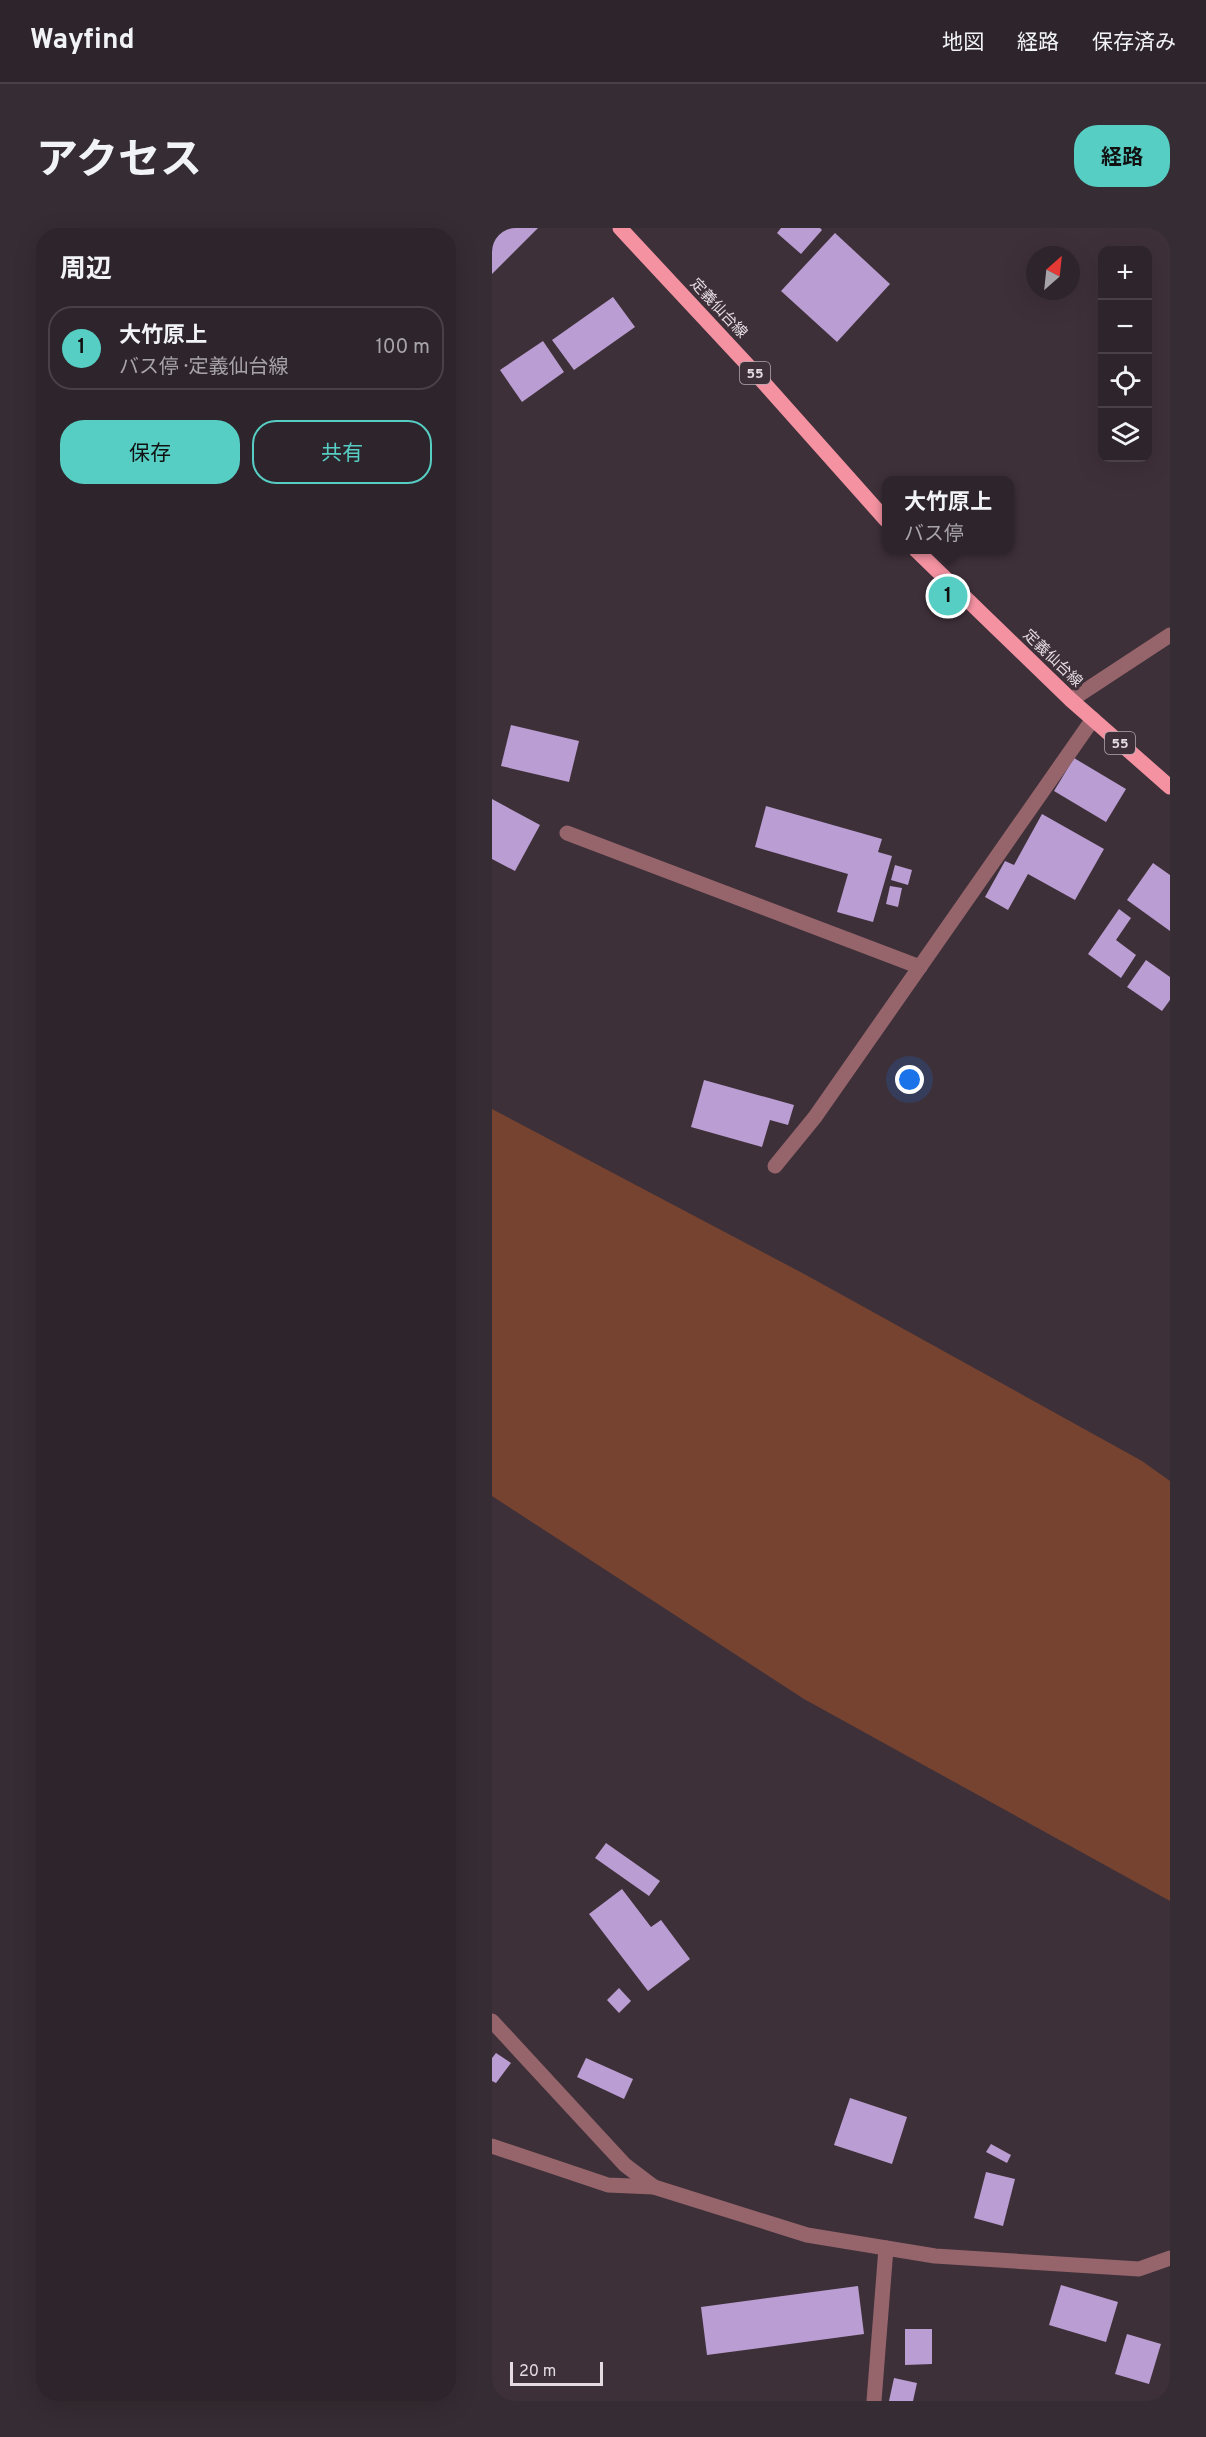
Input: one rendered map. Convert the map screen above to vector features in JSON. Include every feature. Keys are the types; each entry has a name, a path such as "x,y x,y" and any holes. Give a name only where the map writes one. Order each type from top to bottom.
{"main road":[{"name":"定義仙台線","path":"620,228 756,374 882,516"},
{"name":"定義仙台線","path":"921,554 1071,700 1170,787"}],"street":[{"path":"1071,700 1170,635"},
{"path":"775,1166 815,1117 1093,719"},
{"path":"567,832 920,967"},
{"path":"492,2021 625,2165 654,2187"},
{"path":"492,2146 608,2185 654,2187 807,2235 935,2256 1138,2269 1170,2258"},
{"path":"874,2401 886,2248"}],"shaded area":[{"path":"492,1109 806,1275 1142,1461 1170,1481 1170,1901 804,1699 492,1496"}],"building":[{"path":"492,228 538,228 492,274"},
{"path":"781,228 820,228 822,230 801,254 777,233"},
{"path":"835,233 890,284 837,342 781,291"},
{"path":"613,297 635,327 574,370 552,340"},
{"path":"543,341 564,372 522,402 500,370"},
{"path":"511,725 579,741 569,782 501,766"},
{"path":"1074,758 1126,789 1106,822 1054,791"},
{"path":"492,799 540,825 515,871 492,859"},
{"path":"766,806 882,839 878,852 892,856 873,922 837,912 848,874 755,847"},
{"path":"1042,814 1104,849 1075,900 1028,874 1008,910 985,897 1005,861 1014,865"},
{"path":"1153,863 1170,875 1170,931 1127,900"},
{"path":"895,865 912,870 908,885 891,880"},
{"path":"890,886 902,888 898,907 886,904"},
{"path":"1119,909 1131,918 1116,940 1136,955 1121,978 1088,954"},
{"path":"1146,960 1170,977 1170,1000 1162,1011 1127,987"},
{"path":"704,1080 794,1105 788,1125 770,1120 762,1147 691,1127"},
{"path":"606,1843 660,1881 649,1896 595,1858"},
{"path":"622,1889 651,1927 661,1920 690,1959 648,1991 589,1914"},
{"path":"619,1988 631,2001 619,2013 607,2000"},
{"path":"496,2053 511,2063 496,2083 492,2081 492,2058"},
{"path":"586,2058 633,2079 624,2099 577,2077"},
{"path":"850,2098 907,2117 892,2164 834,2145"},
{"path":"991,2144 1011,2155 1007,2163 986,2152"},
{"path":"986,2172 1015,2179 1003,2226 974,2218"},
{"path":"1061,2285 1118,2302 1106,2342 1049,2325"},
{"path":"858,2286 864,2334 707,2355 701,2307"},
{"path":"905,2329 932,2329 932,2364 905,2365"},
{"path":"1127,2334 1161,2344 1149,2384 1115,2374"},
{"path":"894,2378 917,2383 913,2401 889,2401"}],"place":[{"name":"大竹原上","path":"948,596"}]}
